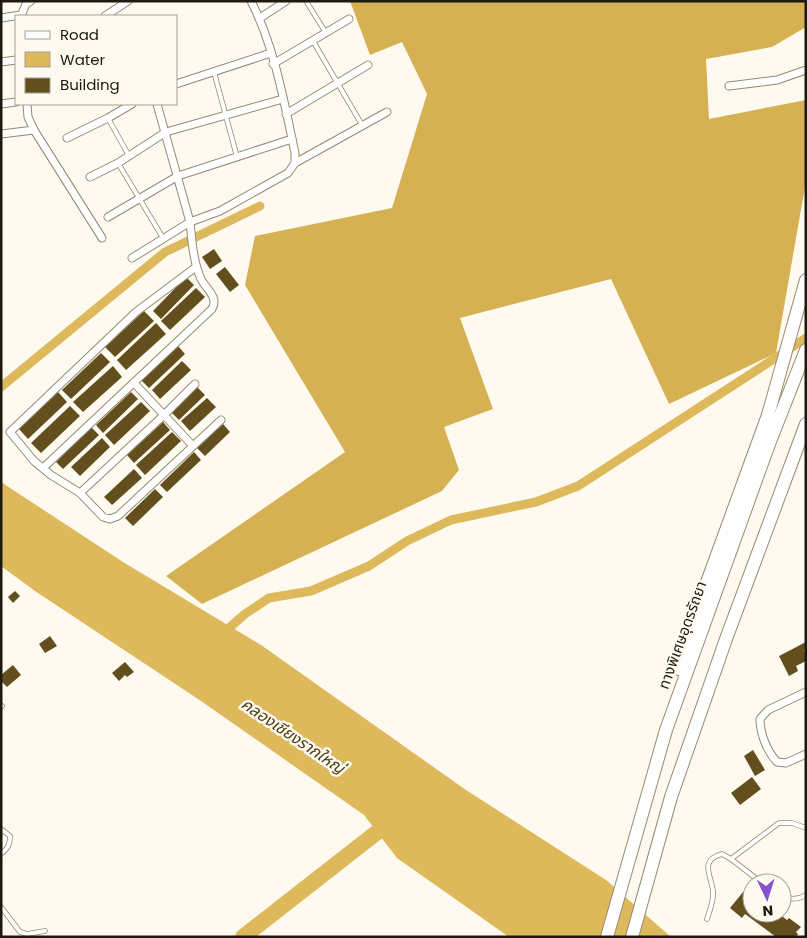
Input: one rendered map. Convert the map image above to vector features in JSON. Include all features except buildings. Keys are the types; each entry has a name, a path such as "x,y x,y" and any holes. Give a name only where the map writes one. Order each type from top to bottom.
{"highway":[{"path":"666,730 679,668 694,618 768,416 806,280"},
{"name":"ทางพิเศษอุดรรัถยา","path":"606,937 666,730 766,453 806,350"},
{"path":"632,937 671,797 726,639 806,424"}],"street":[{"path":"107,15 128,1"},
{"path":"251,1 260,18 274,64 295,153 295,164"},
{"path":"260,18 286,1"},
{"path":"21,15 27,2"},
{"path":"1,18 15,17"},
{"path":"274,64 349,19"},
{"path":"178,83 271,53"},
{"path":"1,62 15,60"},
{"path":"286,114 368,65"},
{"path":"729,86 777,80 806,70"},
{"path":"90,176 118,163 166,132 283,99"},
{"path":"1,104 15,102"},
{"path":"27,105 28,117 34,130 102,238"},
{"path":"67,138 130,105"},
{"path":"43,468 212,309 215,304 215,298 204,284 196,267 190,222 158,105"},
{"path":"132,258 190,222 220,211 288,173 295,164 387,112"},
{"path":"1,134 34,130"},
{"path":"108,217 178,176 292,139"},
{"path":"196,267 136,312 10,432 34,461 80,494 103,517 110,519 118,516 221,420"},
{"path":"134,383 192,445"},
{"path":"80,494 195,384"},
{"path":"806,692 768,710 760,719 760,727 770,754 776,762 786,763 806,754"}],"lane":[{"path":"306,1 326,33"},
{"path":"313,41 362,126"},
{"path":"214,71 237,157"},
{"path":"108,118 129,156"},
{"path":"118,163 138,200 163,238"},
{"path":"731,859 779,823 792,823 806,828"},
{"path":"1,828 10,836 10,843 8,848 1,854"},
{"path":"707,919 713,891 707,870 709,862 715,856 722,854 749,873"},
{"path":"792,899 799,899 806,895"},
{"path":"1,906 20,932 27,934 45,931"}],"shaded area":[{"path":"350,1 806,1 806,27 772,47 706,59 709,119 806,100 806,181 776,353 669,404 611,279 460,318 493,409 444,427 459,470 442,491 202,604 166,576 345,452 245,285 255,236 392,208 427,94 402,42 370,55"}],"water":[{"name":"คลองเชียงรากใหญ่","path":"1,482 123,562 261,645 466,790 606,880 671,937 509,937 397,858 364,815 201,701 35,591 1,566"}],"waterway":[{"path":"1,387 165,252 260,206"},
{"path":"222,634 245,614 269,598 311,591 369,566 407,541 451,520 536,502 578,486 806,338"},
{"path":"243,937 394,819"}]}
